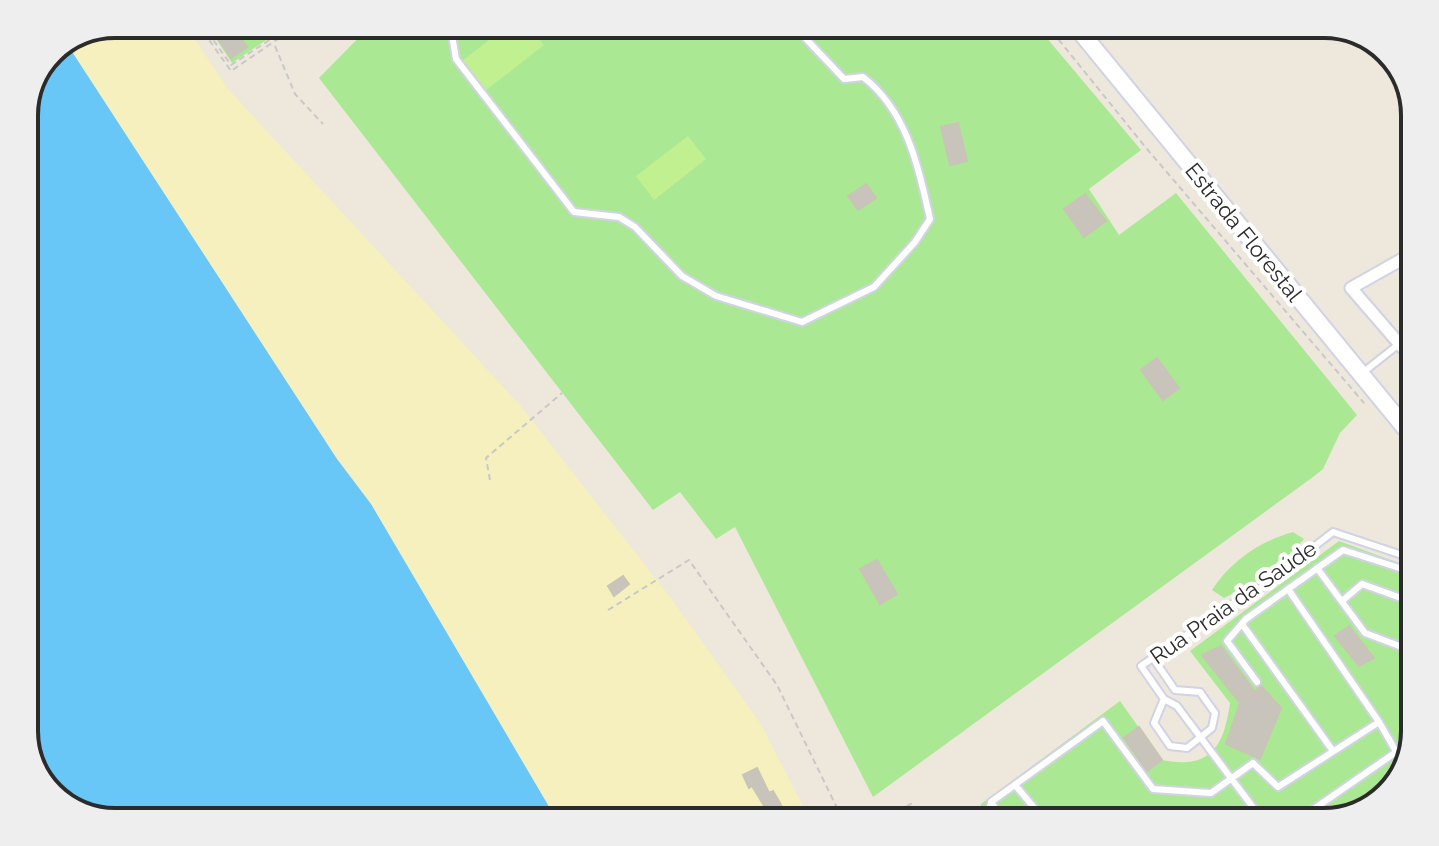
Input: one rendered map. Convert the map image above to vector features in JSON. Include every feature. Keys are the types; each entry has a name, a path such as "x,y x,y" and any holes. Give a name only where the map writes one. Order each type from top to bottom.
{"main road":[{"name":"Estrada Florestal","path":"1085,38 1401,424"}],"street":[{"path":"1401,260 1351,288 1401,346"}],"lane":[{"path":"452,38 456,59 574,212 619,217 635,227 682,276 716,296 802,322 874,287 915,242 930,219 921,178 897,111 880,90 863,77 844,79 805,38"},
{"path":"1359,376 1399,344"},
{"name":"Rua Praia da Saúde","path":"1164,699 1141,666 1258,590 1333,532 1401,555"},
{"path":"1257,682 1227,641 1242,624 1343,550 1401,569"},
{"path":"1317,568 1365,633 1401,647"},
{"path":"1342,601 1362,584 1401,598"},
{"path":"1288,589 1379,722 1396,754 1316,808"},
{"path":"1242,624 1333,751"},
{"path":"1153,658 1175,690 1177,706"},
{"path":"1175,690 1200,692 1215,713 1212,728 1200,737 1187,748 1170,746 1154,723 1164,699 1177,706 1200,737 1254,808"},
{"path":"990,808 991,802 1103,721 1153,789 1211,793 1253,763 1278,787 1379,722"},
{"path":"1015,785 1034,808"},
{"path":"991,802 995,808"}],"path":[{"path":"209,38 231,71 279,38"},
{"path":"211,38 231,65 272,38"},
{"path":"1058,38 1354,395 1368,406"},
{"path":"275,46 295,94 323,124"},
{"path":"490,480 486,458 562,393"},
{"path":"608,610 689,560 777,685 837,808"},
{"path":"904,808 914,802"}],"green space":[{"path":"215,38 269,38 232,63"},
{"path":"358,38 1047,38 1141,150 1089,189 1119,235 1176,193 1357,415 1340,433 1323,469 1313,477 873,797 735,527 716,539 680,492 653,510 319,78"},
{"path":"492,38 538,38 544,45 485,91 462,61"},
{"path":"688,136 706,159 654,200 636,176"},
{"path":"1293,532 1304,539 1274,572 1224,598 1212,590 1228,570 1247,554"},
{"path":"1339,541 1401,564 1401,731 1391,770 1362,798 1324,808 980,808 981,804 1120,701 1162,760 1179,762 1203,758 1219,743 1230,703 1190,651"}],"sand":[{"path":"194,38 228,89 520,405 673,601 761,724 804,808 550,808 371,504 337,459 72,51 100,39"}],"water":[{"path":"72,51 337,459 371,504 550,808 115,808 76,798 57,782 42,756 38,736 38,110 46,81 54,68"}],"building":[{"path":"217,38 241,38 247,47 231,58"},
{"path":"958,123 967,161 950,165 941,127"},
{"path":"866,184 876,198 858,210 848,196"},
{"path":"1085,194 1106,221 1084,237 1064,209"},
{"path":"1157,358 1179,388 1163,400 1141,370"},
{"path":"877,560 897,594 880,604 860,569"},
{"path":"623,576 629,584 614,596 608,586"},
{"path":"1349,626 1374,658 1359,666 1335,636"},
{"path":"1221,646 1255,692 1261,686 1281,708 1260,759 1226,744 1240,703 1202,655"},
{"path":"1139,727 1162,760 1147,771 1124,738"},
{"path":"757,768 769,793 773,791 782,808 765,808 743,775"}]}
